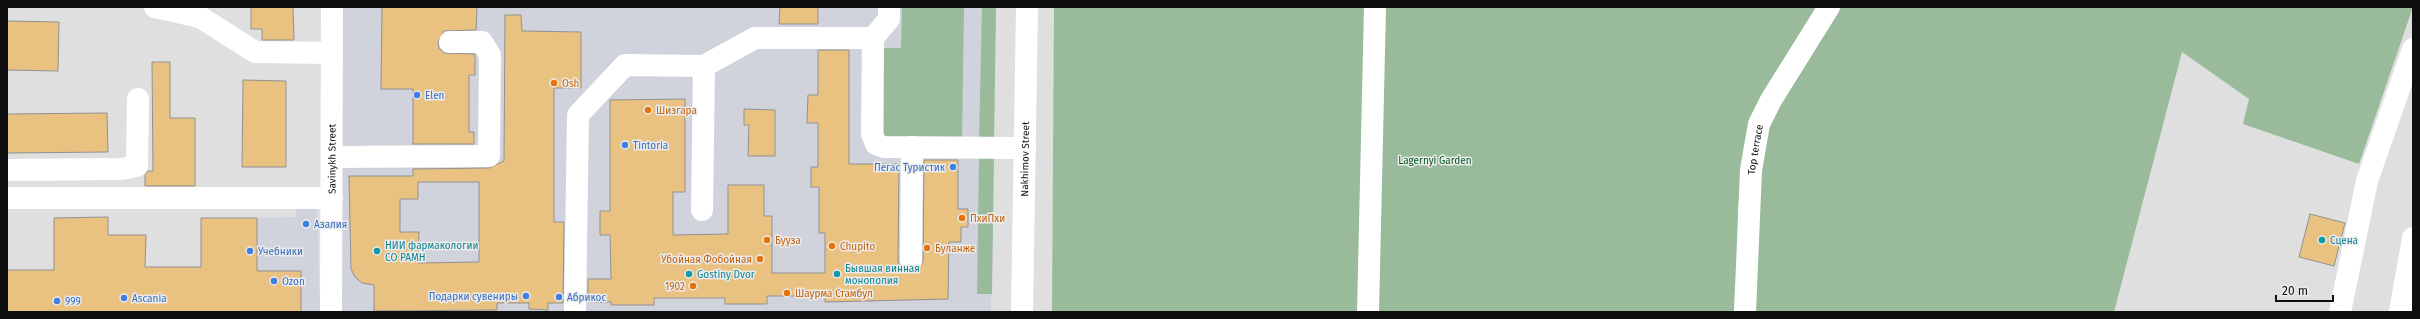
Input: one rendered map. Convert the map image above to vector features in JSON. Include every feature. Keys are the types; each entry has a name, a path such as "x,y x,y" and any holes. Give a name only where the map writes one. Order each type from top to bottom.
{"street":[{"path":"155,7 200,18 255,52 332,53"},
{"name":"Savinykh Street","path":"331,312 332,7"},
{"path":"889,7 889,19 873,38 872,138 880,146 1025,148"},
{"name":"Nakhimov Street","path":"1022,312 1027,7"},
{"path":"1368,312 1375,7"},
{"name":"Top terrace","path":"1745,312 1751,170 1759,124 1771,100 1829,7"},
{"path":"576,312 578,115 625,65 704,66 755,38 873,38"},
{"path":"332,157 489,156 490,55 482,42 450,42"},
{"path":"2340,312 2367,181 2413,49"},
{"path":"702,210 704,66"},
{"path":"7,170 121,169 137,166 138,99"},
{"path":"911,261 912,147"},
{"path":"7,198 332,198"},
{"path":"2400,312 2413,238"}],"shaded area":[{"path":"341,7 996,7 991,311 341,312"},
{"path":"296,206 317,206 320,312 7,312 7,270 257,277 257,218 296,217"}],"green space":[{"path":"902,7 964,7 962,140 884,139 884,48 901,48"},
{"path":"982,7 996,7 994,142 979,142"},
{"name":"Lagernyi Garden","path":"1054,7 1818,7 1746,140 1738,208 1737,312 1052,312"},
{"path":"1839,7 2413,7 2359,164 2243,124 2249,99 2182,52 2114,312 1755,312 1755,240 1764,138 1780,105"},
{"path":"979,156 994,156 992,294 977,294"}],"building":[{"path":"251,7 293,7 294,40 262,40 262,29 251,29"},
{"path":"382,7 477,7 476,30 444,31 438,42 439,48 444,53 475,54 475,75 469,75 469,132 474,132 474,144 413,144 413,89 381,89"},
{"path":"780,7 818,7 818,24 779,24"},
{"path":"505,15 521,15 522,31 581,32 581,88 554,88 554,222 564,222 563,303 548,303 548,310 529,309 529,303 497,303 497,310 374,311 374,285 362,283 355,277 351,269 349,176 413,176 413,169 489,168 504,161","holes":["418,182 479,182 479,262 418,263 419,232 400,232 400,199 418,199"]},
{"path":"7,21 59,22 58,71 7,70"},
{"path":"818,50 849,50 849,164 899,164 898,261 900,267 905,272 917,272 923,262 924,160 958,160 958,209 968,209 968,227 961,227 961,242 949,242 948,299 825,302 825,296 767,296 767,304 725,304 725,298 654,298 654,305 611,305 611,302 588,302 588,279 611,279 610,235 600,235 600,211 610,211 610,100 685,99 685,192 673,192 673,235 728,234 728,185 764,185 764,216 772,216 772,273 825,273 825,233 819,233 819,187 811,187 811,167 818,167 818,123 807,123 808,95 818,95"},
{"path":"152,62 170,62 170,118 195,118 195,186 145,186 145,175 148,171 153,171"},
{"path":"243,80 286,81 286,167 242,167"},
{"path":"744,109 775,110 775,156 748,156 749,125 744,125"},
{"path":"107,113 108,152 7,153 7,114"},
{"name":"Сцена","path":"2310,214 2345,223 2334,266 2299,257"},
{"path":"108,217 108,235 146,235 145,267 201,267 201,218 257,218 257,271 301,271 301,312 7,312 7,270 54,270 54,218"}],"place":[{"name":"Osh","path":"554,83"},
{"name":"Elen","path":"417,95"},
{"name":"Шизгара","path":"648,110"},
{"name":"Tintoria","path":"625,145"},
{"name":"Пегас Туристик","path":"953,167"},
{"name":"ПхиПхи","path":"962,218"},
{"name":"Азалия","path":"306,224"},
{"name":"Бууза","path":"767,240"},
{"name":"Сцена","path":"2322,240"},
{"name":"Chupito","path":"832,246"},
{"name":"Буланже","path":"927,248"},
{"name":"Учебники","path":"250,251"},
{"name":"НИИ фармакологии СО РАМН","path":"377,251"},
{"name":"Убойная Фобойная","path":"760,259"},
{"name":"Gostiny Dvor","path":"689,274"},
{"name":"Бывшая винная монополия","path":"837,274"},
{"name":"Ozon","path":"274,281"},
{"name":"1902","path":"693,286"},
{"name":"Шаурма Стамбул","path":"787,293"},
{"name":"Подарки сувениры","path":"526,296"},
{"name":"Абрикос","path":"559,297"},
{"name":"Ascania","path":"124,298"},
{"name":"999","path":"57,301"}]}
